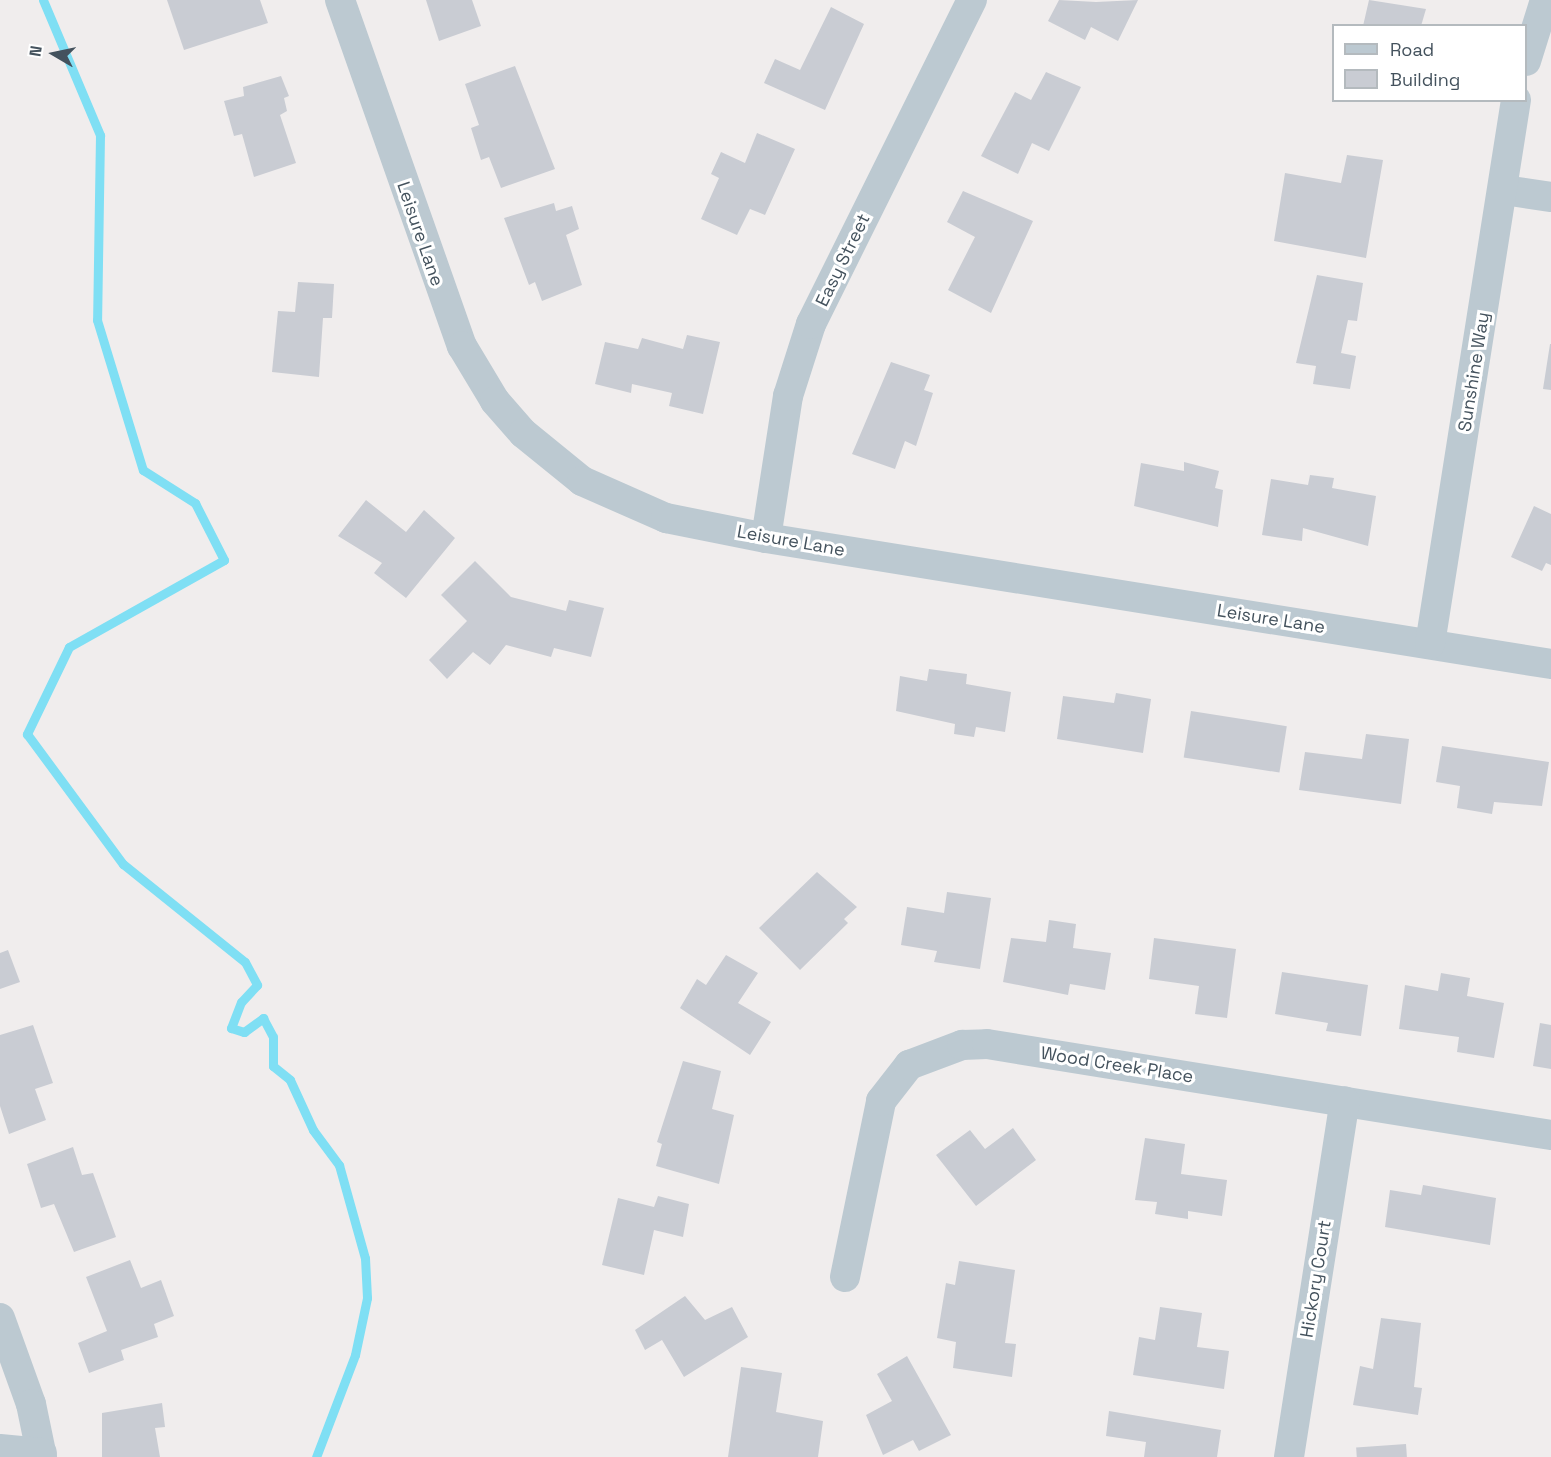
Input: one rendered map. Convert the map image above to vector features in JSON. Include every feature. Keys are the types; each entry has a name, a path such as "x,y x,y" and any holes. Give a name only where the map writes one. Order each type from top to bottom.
{"street":[{"name":"Leisure Lane","path":"340,0 446,308 495,401 548,456 622,502 666,518 766,538 1551,664"},
{"name":"Easy Street","path":"766,538 788,396 811,324 972,0"},
{"path":"1527,58 1545,0"},
{"name":"Sunshine Way","path":"1430,644 1504,190 1516,102"},
{"path":"1504,190 1551,197"},
{"name":"Wood Creek Place","path":"845,1276 881,1101 909,1065 934,1052 987,1044 1551,1135"},
{"name":"Hickory Court","path":"1289,1457 1346,1101"},
{"path":"0,1318 42,1455 0,1449"}],"building":[{"path":"167,0 260,0 268,23 184,50"},
{"path":"426,0 472,0 481,26 439,41"},
{"path":"1059,0 1096,2 1138,0 1118,41 1091,27 1085,40 1048,21"},
{"path":"1369,0 1426,9 1422,24 1363,24"},
{"path":"831,7 864,24 825,110 764,83 775,59 800,70"},
{"path":"515,66 555,169 501,188 489,157 481,160 471,128 479,125 465,84"},
{"path":"1046,72 1081,87 1049,151 1032,143 1018,174 981,156 1015,92 1031,100"},
{"path":"281,76 289,96 284,98 287,111 280,115 296,163 254,177 242,134 234,136 224,101 244,96 243,87"},
{"path":"757,133 795,149 765,215 750,209 737,235 701,219 719,178 711,174 721,152 745,163"},
{"path":"1347,155 1383,160 1366,258 1274,241 1285,173 1341,183"},
{"path":"963,191 1033,221 991,313 948,290 975,237 947,222"},
{"path":"554,203 556,211 572,206 579,229 566,235 582,285 542,301 535,282 529,285 504,218"},
{"path":"1317,275 1363,283 1357,321 1348,320 1341,353 1356,356 1350,389 1313,384 1316,366 1296,363"},
{"path":"298,282 334,284 332,318 323,318 319,377 272,372 278,311 295,312"},
{"path":"687,335 720,342 703,414 669,406 672,393 632,384 631,393 595,384 605,342 638,349 642,338 683,349"},
{"path":"1551,344 1551,390 1543,389"},
{"path":"891,362 930,375 924,390 933,393 916,446 905,441 895,469 852,454"},
{"path":"1184,462 1219,471 1215,488 1223,490 1218,527 1134,506 1141,463 1184,471"},
{"path":"1310,475 1334,478 1332,488 1376,496 1368,546 1303,528 1302,541 1262,535 1271,479 1308,485"},
{"path":"366,500 406,532 424,510 455,538 406,598 374,573 382,563 338,536"},
{"path":"1534,506 1551,514 1551,565 1546,563 1542,571 1511,557"},
{"path":"475,561 511,597 566,611 569,600 604,608 591,657 554,648 551,657 506,645 490,665 473,652 447,679 429,660 467,621 441,595"},
{"path":"929,669 967,674 966,684 1011,692 1005,732 976,727 974,737 954,734 955,724 896,711 900,676 927,681"},
{"path":"1116,693 1151,699 1143,753 1057,739 1063,696 1114,703"},
{"path":"1191,711 1287,726 1279,773 1184,757"},
{"path":"1366,734 1409,739 1401,804 1299,790 1305,752 1362,759"},
{"path":"1442,746 1549,762 1542,806 1494,802 1492,814 1457,808 1460,786 1436,782"},
{"path":"817,872 857,907 844,919 848,923 800,970 759,928"},
{"path":"947,892 991,898 980,969 934,962 937,951 901,945 907,907 944,913"},
{"path":"1049,920 1076,924 1073,948 1111,953 1105,990 1070,984 1068,995 1003,982 1011,938 1046,942"},
{"path":"1154,938 1236,949 1227,1018 1195,1014 1199,986 1149,979"},
{"path":"8,950 20,982 0,989 0,953"},
{"path":"726,955 758,973 738,1003 771,1022 750,1055 680,1008 697,979 706,985"},
{"path":"1282,972 1368,985 1361,1036 1326,1031 1328,1023 1275,1014"},
{"path":"1441,973 1470,978 1467,996 1504,1003 1494,1058 1457,1052 1459,1037 1399,1029 1405,985 1438,991"},
{"path":"1540,1023 1551,1025 1551,1069 1533,1066"},
{"path":"33,1025 53,1083 35,1089 46,1120 9,1134 0,1106 0,1035"},
{"path":"683,1061 721,1071 712,1109 734,1115 719,1184 656,1166 662,1144 657,1142"},
{"path":"1013,1128 1036,1160 976,1206 936,1155 970,1130 985,1149"},
{"path":"1145,1138 1185,1144 1181,1174 1227,1180 1222,1216 1188,1211 1188,1219 1155,1214 1157,1202 1135,1200"},
{"path":"73,1147 82,1175 93,1173 116,1237 74,1252 54,1204 41,1208 27,1164"},
{"path":"1423,1185 1496,1198 1490,1245 1385,1227 1390,1190 1421,1195"},
{"path":"658,1196 689,1204 683,1237 654,1230 644,1275 602,1265 618,1198 654,1207"},
{"path":"130,1260 141,1288 161,1280 174,1316 154,1324 158,1337 121,1350 124,1360 89,1373 78,1343 107,1331 86,1277"},
{"path":"959,1261 1015,1270 1005,1343 1016,1344 1012,1377 953,1368 956,1342 937,1338 946,1283 955,1285"},
{"path":"685,1296 705,1320 732,1307 748,1337 684,1377 662,1340 645,1350 635,1330"},
{"path":"1160,1307 1202,1313 1197,1347 1229,1351 1224,1389 1133,1375 1139,1337 1155,1340"},
{"path":"1381,1318 1421,1323 1414,1387 1422,1388 1418,1415 1353,1405 1360,1366 1373,1369"},
{"path":"907,1356 951,1435 919,1451 913,1440 883,1455 866,1415 892,1401 877,1374"},
{"path":"741,1367 782,1373 776,1412 823,1421 818,1457 728,1457"},
{"path":"162,1403 165,1427 155,1428 160,1457 102,1457 102,1413"},
{"path":"1109,1411 1221,1430 1217,1457 1144,1457 1146,1442 1106,1436"},
{"path":"1406,1444 1407,1457 1357,1457 1356,1447"}],"waterway":[{"path":"43,0 100,135 97,320 143,470 195,503 224,560 69,647 27,734 123,864 245,962 257,985 241,1002 231,1028 244,1032 263,1018 273,1037 273,1066 290,1080 313,1130 339,1165 365,1258 367,1298 355,1355 316,1457"}]}
